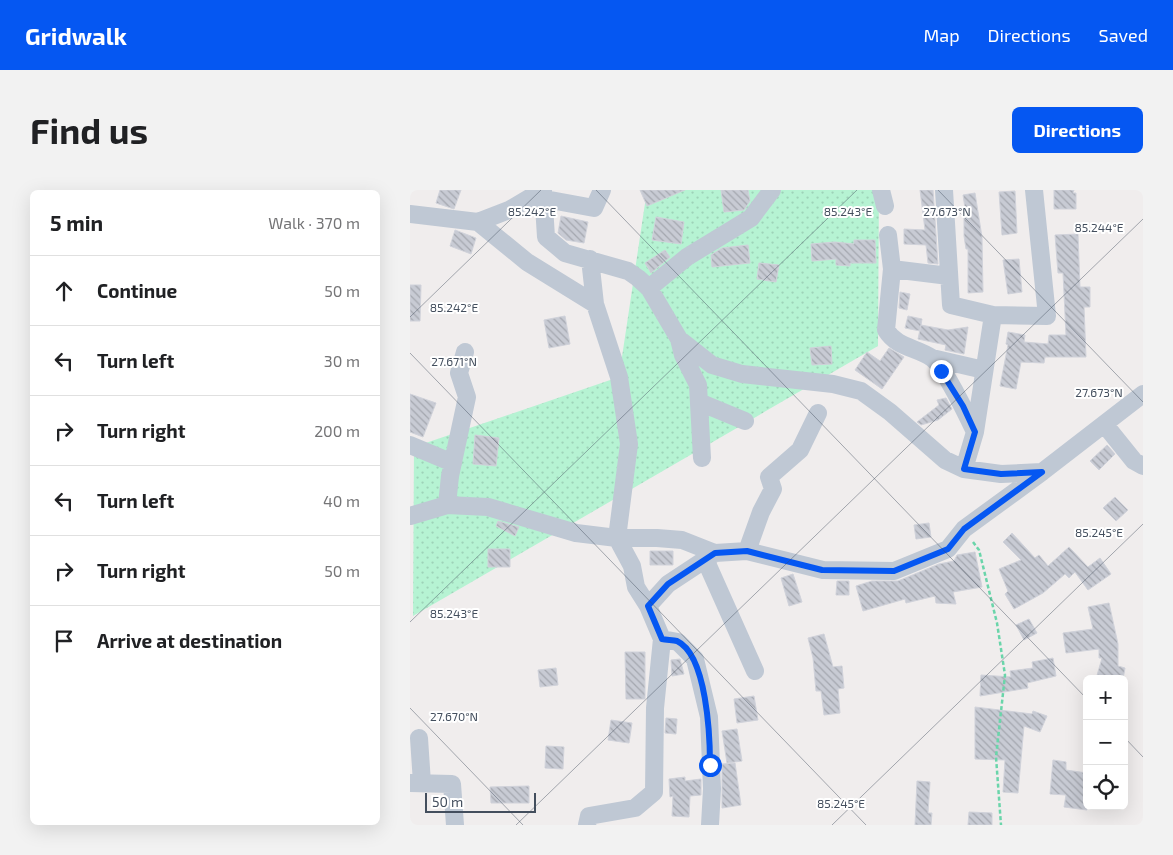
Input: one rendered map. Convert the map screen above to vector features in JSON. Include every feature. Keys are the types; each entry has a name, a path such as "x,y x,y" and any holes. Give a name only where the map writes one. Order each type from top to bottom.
{"street":[{"path":"410,214 478,222 544,193 594,208 602,190"},
{"path":"648,288 687,257 751,218 772,190"},
{"path":"944,190 951,305 993,315 1046,316 1034,190"},
{"path":"544,193 546,237 565,253 628,271 648,288 678,339 683,355 698,384 702,458"},
{"path":"478,222 527,262 595,304"},
{"path":"888,235 892,269 886,330 898,343 932,358 984,370"},
{"path":"587,825 589,816 635,808 654,792 655,708 662,639 648,606 636,587 632,566 617,538 629,444 620,377 595,304 590,260"},
{"path":"892,269 949,276"},
{"path":"964,469 975,432 993,315"},
{"path":"678,339 712,365 742,374 833,384 860,391 883,406 945,460 964,469 1001,474 1042,472"},
{"path":"447,505 453,463 467,396 460,373 465,352"},
{"path":"932,358 963,406 975,432"},
{"path":"648,606 668,584 710,556 747,551 822,570 894,571 948,549 964,529 1105,425 1143,394"},
{"path":"700,402 745,421"},
{"path":"747,551 761,512 773,489 769,477 800,450 818,413"},
{"path":"1105,425 1134,461 1143,466"},
{"path":"410,445 453,463"},
{"path":"410,516 447,505 488,507 576,533 617,538 682,540 710,556 755,671"},
{"path":"662,639 678,642 695,660 709,717 712,789 710,825"},
{"path":"419,738 416,783 452,784 455,825"}],"path":[{"path":"964,529 979,550 997,624 1005,675 996,757 1001,825"}],"green space":[{"path":"647,190 879,190 878,346 413,616 414,447 619,377"}],"building":[{"path":"440,190 461,190 454,209 436,203"},
{"path":"640,190 685,190 647,206"},
{"path":"721,190 748,190 750,201 744,210 724,212"},
{"path":"920,190 933,190 938,264 928,263 926,245 904,244 904,229 925,230"},
{"path":"1054,190 1074,190 1073,193 1076,193 1076,209 1054,209"},
{"path":"1015,191 1017,233 1002,235 999,192"},
{"path":"975,193 982,237 983,292 968,293 968,249 966,249 964,236 964,215 966,215 963,195"},
{"path":"561,216 588,222 584,243 566,240 558,233"},
{"path":"656,217 684,222 681,244 652,240"},
{"path":"455,230 476,238 471,254 450,246"},
{"path":"1078,234 1080,287 1090,287 1090,307 1084,307 1086,357 1045,357 1044,363 1021,362 1016,389 1000,386 1008,345 1006,344 1008,332 1025,335 1024,342 1048,344 1049,335 1066,335 1063,273 1058,273 1055,235"},
{"path":"854,240 875,240 876,263 850,263 850,266 836,265 836,259 812,261 811,244 835,242 854,244"},
{"path":"748,245 750,263 712,267 711,255 722,248"},
{"path":"665,250 670,257 651,273 645,263"},
{"path":"1019,259 1022,292 1008,294 1003,260"},
{"path":"759,263 779,265 776,282 757,279"},
{"path":"410,285 421,285 420,321 410,321"},
{"path":"900,292 910,294 907,310 899,308"},
{"path":"565,316 570,344 549,348 544,320"},
{"path":"908,316 922,319 920,331 905,328"},
{"path":"921,325 948,330 968,327 964,354 945,350 946,345 918,339"},
{"path":"831,346 832,364 812,365 810,348"},
{"path":"889,348 904,357 882,389 855,370 867,352 880,361"},
{"path":"410,394 436,403 423,437 410,432"},
{"path":"946,398 952,409 938,420 921,425 917,422 939,405 937,400"},
{"path":"475,435 499,438 496,466 473,464"},
{"path":"1107,445 1115,454 1099,470 1090,461"},
{"path":"1115,497 1128,510 1116,521 1103,508"},
{"path":"498,521 519,527 515,536 496,526"},
{"path":"929,523 931,537 916,539 914,525"},
{"path":"1012,533 1035,558 1039,555 1048,566 1069,547 1088,567 1100,558 1111,574 1088,590 1075,572 1069,578 1065,574 1043,593 1014,609 1005,594 1008,591 999,569 1021,560 1003,542"},
{"path":"488,549 510,549 510,567 488,567"},
{"path":"650,551 673,551 673,565 650,565"},
{"path":"975,552 982,587 953,592 956,604 936,603 935,596 906,603 905,599 863,611 856,586 872,581 898,581 939,564 954,561 957,555"},
{"path":"793,574 802,602 789,606 781,578"},
{"path":"837,581 849,581 849,595 836,595"},
{"path":"1109,603 1118,644 1118,666 1125,668 1124,675 1097,675 1102,658 1099,658 1099,649 1066,653 1063,633 1093,629 1088,607"},
{"path":"1029,619 1037,633 1024,640 1016,625"},
{"path":"824,634 833,667 842,666 844,688 838,689 840,713 824,715 821,691 816,691 813,658 808,638"},
{"path":"625,652 645,652 645,699 626,699"},
{"path":"1053,658 1056,676 1027,683 1028,688 980,696 981,675 1011,677 1010,671 1033,668 1032,662"},
{"path":"680,659 684,674 672,676 671,660"},
{"path":"556,668 558,685 540,687 538,670"},
{"path":"754,696 758,720 737,723 734,699"},
{"path":"975,707 1032,714 1033,711 1047,716 1040,732 1024,726 1018,793 1003,792 1005,760 975,759"},
{"path":"666,718 677,719 676,734 665,733"},
{"path":"611,720 632,723 629,743 608,740"},
{"path":"737,729 742,761 727,763 722,731"},
{"path":"546,746 564,747 563,769 545,768"},
{"path":"1053,760 1066,762 1066,770 1083,772 1083,809 1064,807 1066,795 1050,794"},
{"path":"735,763 741,805 722,808 722,764"},
{"path":"685,777 685,781 701,779 701,795 690,796 689,817 672,816 673,796 670,797 669,779"},
{"path":"917,781 930,782 928,813 932,813 931,825 915,825"},
{"path":"529,786 529,803 491,803 490,787"},
{"path":"969,812 992,813 992,825 968,825"}],"route":[{"path":"710,765 709,717 695,660 678,642 662,639 648,606 668,584 715,553 747,551 822,570 894,571 948,549 964,529 1042,472 1001,474 964,469 975,432 963,406 941,371"}]}
